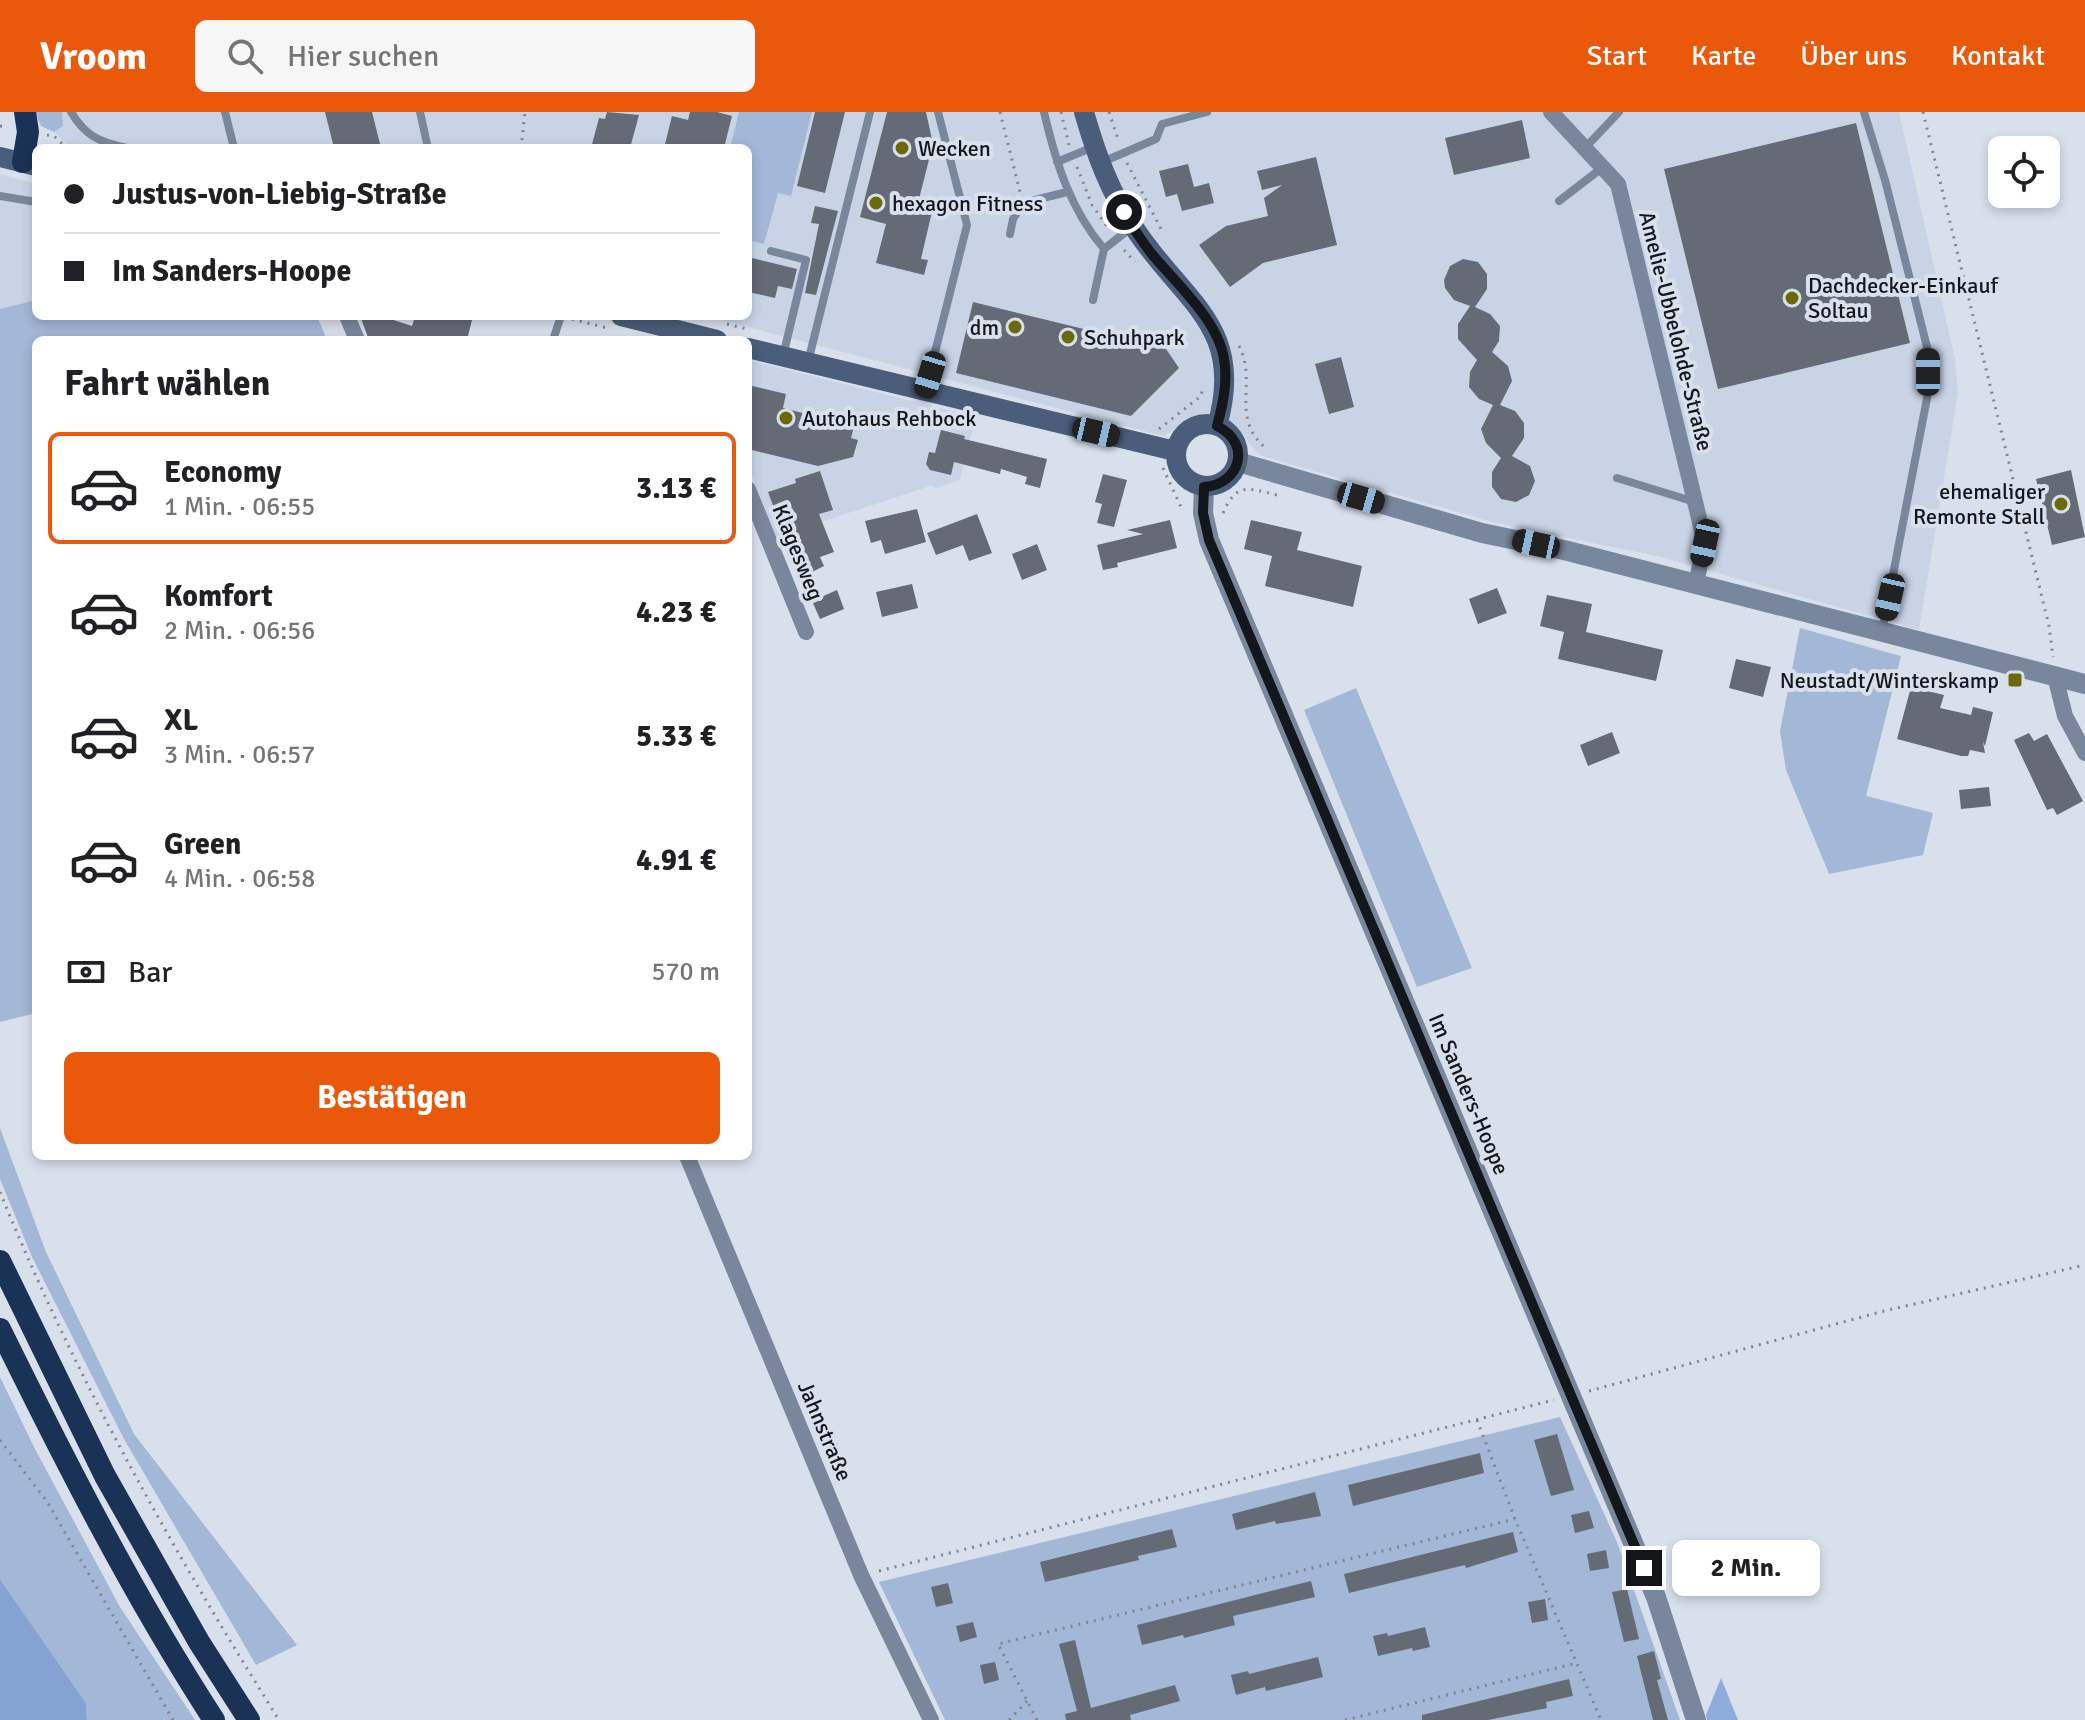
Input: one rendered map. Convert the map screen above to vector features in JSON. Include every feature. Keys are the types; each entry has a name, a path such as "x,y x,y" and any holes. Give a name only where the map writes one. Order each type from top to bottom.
{"highway":[{"path":"25,112 29,164"},
{"path":"0,1261 105,1476 199,1642 249,1720"},
{"path":"0,1329 79,1490 175,1660 214,1720"}],"main road":[{"path":"1084,112 1096,155 1133,226 1218,339 1224,357 1225,380 1217,426"},
{"path":"0,157 29,164"},
{"path":"669,322 692,336"},
{"path":"752,349 1175,451"},
{"path":"1196,426 1217,426 1225,430 1236,444 1238,462 1225,481 1204,487 1184,477 1178,468 1175,451 1180,438 1187,431 1196,426"}],"street":[{"name":"Amelie-Ubbelohde-Straße","path":"1551,112 1618,184 1705,543 1696,583"},
{"path":"1238,462 1482,533 1696,583 2085,684"},
{"name":"Im Sanders-Hoope","path":"1204,487 1203,513 1209,540 1656,1597 1696,1720"},
{"name":"Klagesweg","path":"752,499 806,632"},
{"path":"2055,676 2065,716 2085,753"},
{"name":"Jahnstraße","path":"689,1160 861,1575 931,1720"}],"lane":[{"path":"71,112 82,129 99,140 113,144"},
{"path":"225,112 233,144"},
{"path":"420,112 427,144"},
{"path":"808,363 870,112"},
{"path":"925,393 967,225 938,112"},
{"path":"1057,162 1156,139 1162,124 1207,112"},
{"path":"1584,149 1619,112"},
{"path":"1864,112 1885,180 1928,351 1928,393 1882,633"},
{"path":"1045,114 1067,192 1086,227 1104,249"},
{"path":"1559,201 1602,168"},
{"path":"1010,234 1013,219 1023,203 1067,192"},
{"path":"0,196 32,201"},
{"path":"1093,300 1104,249 1133,226"},
{"path":"771,251 806,260 783,357"},
{"path":"1617,478 1695,502"}],"path":[{"path":"521,144 525,112"},
{"path":"1000,112 1023,203"},
{"path":"1923,112 2049,626 2055,676"},
{"path":"1159,429 1201,396"},
{"path":"1244,408 1247,424 1259,443 1270,452"},
{"path":"1203,513 1223,513 1228,500 1238,491 1249,488 1261,491"},
{"path":"0,1192 26,1256 120,1450 203,1598 279,1720"},
{"path":"1700,1362 1884,1311 2085,1265"},
{"path":"861,1575 1477,1419 1515,1519 1601,1720"},
{"path":"0,1440 48,1503 173,1720"},
{"path":"1037,1720 998,1644 1515,1519"},
{"path":"1345,1720 1577,1663"},
{"path":"1009,1720 1027,1701"}],"shaded area":[{"path":"35,112 62,112 63,126 54,132 41,126"},
{"path":"62,112 1899,112 1955,359 1958,393 1919,630 1661,557 1493,522 1262,456 1235,424 1220,416 1200,417 1163,436 721,320 752,320 752,144 67,144 54,132 63,126"},
{"path":"739,112 812,112 791,196 778,193 764,244 752,241 752,144 731,144"},
{"path":"0,174 32,183 32,301 0,309"},
{"path":"32,301 32,320 319,320 325,336 32,336 32,1014 0,1022 0,309"},
{"path":"752,361 976,417 960,479 776,537 752,476"},
{"path":"1800,628 1901,656 1866,796 1933,813 1923,855 1829,874 1786,770 1780,731"},
{"path":"1356,688 1472,968 1417,987 1304,710"},
{"path":"0,1128 46,1252 134,1434 297,1645 256,1665 124,1439 32,1257 0,1179"},
{"path":"0,1377 120,1607 195,1720 87,1720 86,1703 0,1579"},
{"path":"1560,1417 1617,1542 1680,1720 945,1720 879,1582"},
{"path":"0,1579 86,1703 87,1720 0,1720"},
{"path":"1721,1678 1738,1720 1707,1720 1706,1715"}],"building":[{"path":"325,112 372,112 380,144 333,144"},
{"path":"607,112 639,115 631,144 592,144 599,118 605,119"},
{"path":"690,112 717,112 732,116 725,144 665,144 672,116 688,120"},
{"path":"815,112 845,112 825,193 797,186"},
{"path":"887,112 926,112 933,144 919,199 934,203 921,259 928,260 924,275 876,263 886,224 860,217"},
{"path":"1522,120 1530,158 1454,175 1445,138"},
{"path":"1856,123 1910,343 1718,389 1664,169"},
{"path":"1316,157 1337,245 1263,263 1230,287 1199,245 1226,226 1268,216 1264,198 1282,185 1262,190 1257,171"},
{"path":"1188,164 1194,187 1209,183 1214,203 1182,211 1177,194 1166,197 1159,171"},
{"path":"815,206 838,211 816,295 805,293 819,224 811,223"},
{"path":"752,258 797,269 792,289 778,286 775,298 752,293"},
{"path":"1463,259 1478,262 1487,274 1487,289 1475,307 1490,314 1500,326 1499,341 1492,352 1508,366 1512,381 1500,405 1515,411 1524,423 1524,438 1512,456 1530,466 1535,481 1529,495 1516,502 1501,499 1492,487 1492,472 1501,458 1486,443 1481,429 1493,405 1479,399 1469,387 1470,372 1477,360 1458,339 1458,324 1470,306 1454,300 1445,288 1444,280 1450,266"},
{"path":"973,302 1166,349 1179,368 1131,416 956,373"},
{"path":"362,320 393,320 412,326 414,320 472,320 468,336 368,336"},
{"path":"1341,357 1354,407 1329,414 1315,364"},
{"name":"Autohaus Rehbock","path":"752,386 786,394 783,408 854,426 851,438 858,440 853,457 818,466 752,450"},
{"path":"941,430 965,436 964,439 1047,459 1040,488 1025,484 1027,477 1001,469 1000,474 954,462 951,475 930,470 926,464 929,452 935,453"},
{"name":"ehemaliger Remonte Stall","path":"2071,470 2085,537 2052,545 2036,479"},
{"path":"820,471 833,510 819,514 834,552 820,557 824,566 808,574 804,564 796,567 768,492"},
{"path":"1103,474 1127,480 1114,527 1097,523 1102,504 1095,502"},
{"path":"917,509 926,542 885,554 881,540 871,543 865,521"},
{"path":"977,514 992,553 969,561 963,545 936,555 927,533"},
{"path":"1170,520 1177,548 1117,563 1118,567 1103,570 1097,545 1143,534 1127,530"},
{"path":"1251,520 1302,532 1297,550 1362,566 1353,607 1265,586 1272,556 1244,549"},
{"path":"1037,544 1047,570 1022,580 1012,554"},
{"path":"912,584 918,608 882,617 876,592"},
{"path":"1497,588 1507,613 1478,624 1469,599"},
{"path":"837,590 844,609 820,619 812,601"},
{"path":"1547,595 1592,604 1586,632 1663,650 1656,681 1558,659 1564,632 1540,626"},
{"path":"1736,659 1771,667 1763,697 1729,688"},
{"path":"1911,687 1944,695 1940,708 1971,715 1973,707 1993,712 1985,746 1983,742 1985,753 1970,750 1968,756 1961,756 1897,739"},
{"path":"1612,732 1620,753 1588,766 1580,745"},
{"path":"2029,733 2034,741 2047,734 2083,801 2057,815 2053,808 2047,810 2014,740"},
{"path":"1989,787 1991,806 1961,809 1959,790"},
{"path":"1557,1434 1574,1490 1551,1496 1534,1440"},
{"path":"1480,1453 1484,1473 1353,1506 1348,1485"},
{"path":"1315,1492 1321,1516 1276,1524 1275,1521 1236,1530 1232,1514"},
{"path":"1589,1511 1594,1528 1575,1533 1571,1515"},
{"path":"1172,1529 1177,1547 1138,1556 1139,1560 1045,1582 1040,1562"},
{"path":"1513,1532 1518,1552 1466,1568 1465,1565 1349,1593 1344,1574"},
{"path":"1606,1550 1609,1568 1590,1571 1587,1554"},
{"path":"1311,1581 1315,1597 1233,1616 1235,1625 1142,1645 1137,1625"},
{"path":"948,1583 953,1603 936,1607 931,1587"},
{"path":"1627,1589 1639,1639 1624,1642 1612,1592"},
{"path":"1545,1599 1548,1620 1532,1623 1528,1602"},
{"path":"973,1622 977,1637 960,1642 956,1626"},
{"path":"1425,1627 1430,1647 1378,1656 1373,1636 1387,1633 1388,1636"},
{"path":"1075,1640 1091,1708 1175,1685 1180,1701 1130,1715 1131,1720 1066,1720 1065,1714 1077,1711 1059,1644"},
{"path":"1654,1651 1661,1679 1657,1680 1668,1720 1653,1720 1637,1656"},
{"path":"1318,1657 1323,1677 1236,1695 1231,1675 1248,1671 1249,1674"},
{"path":"995,1662 999,1680 984,1684 980,1665"},
{"path":"1569,1679 1573,1696 1546,1702 1547,1708 1488,1720 1422,1720 1422,1715"}],"place":[{"name":"Wecken","path":"902,148"},
{"name":"hexagon Fitness","path":"876,203"},
{"name":"Dachdecker-Einkauf Soltau","path":"1792,298"},
{"name":"dm","path":"1015,327"},
{"name":"Schuhpark","path":"1068,337"},
{"name":"Autohaus Rehbock","path":"786,418"},
{"name":"ehemaliger Remonte Stall","path":"2061,504"},
{"name":"Neustadt/Winterskamp","path":"2015,680"}],"route":[{"path":"1124,212 1149,250 1213,328 1218,339 1224,357 1225,380 1217,426 1232,436 1238,462 1225,481 1204,487 1203,513 1209,540 1644,1568"}]}
